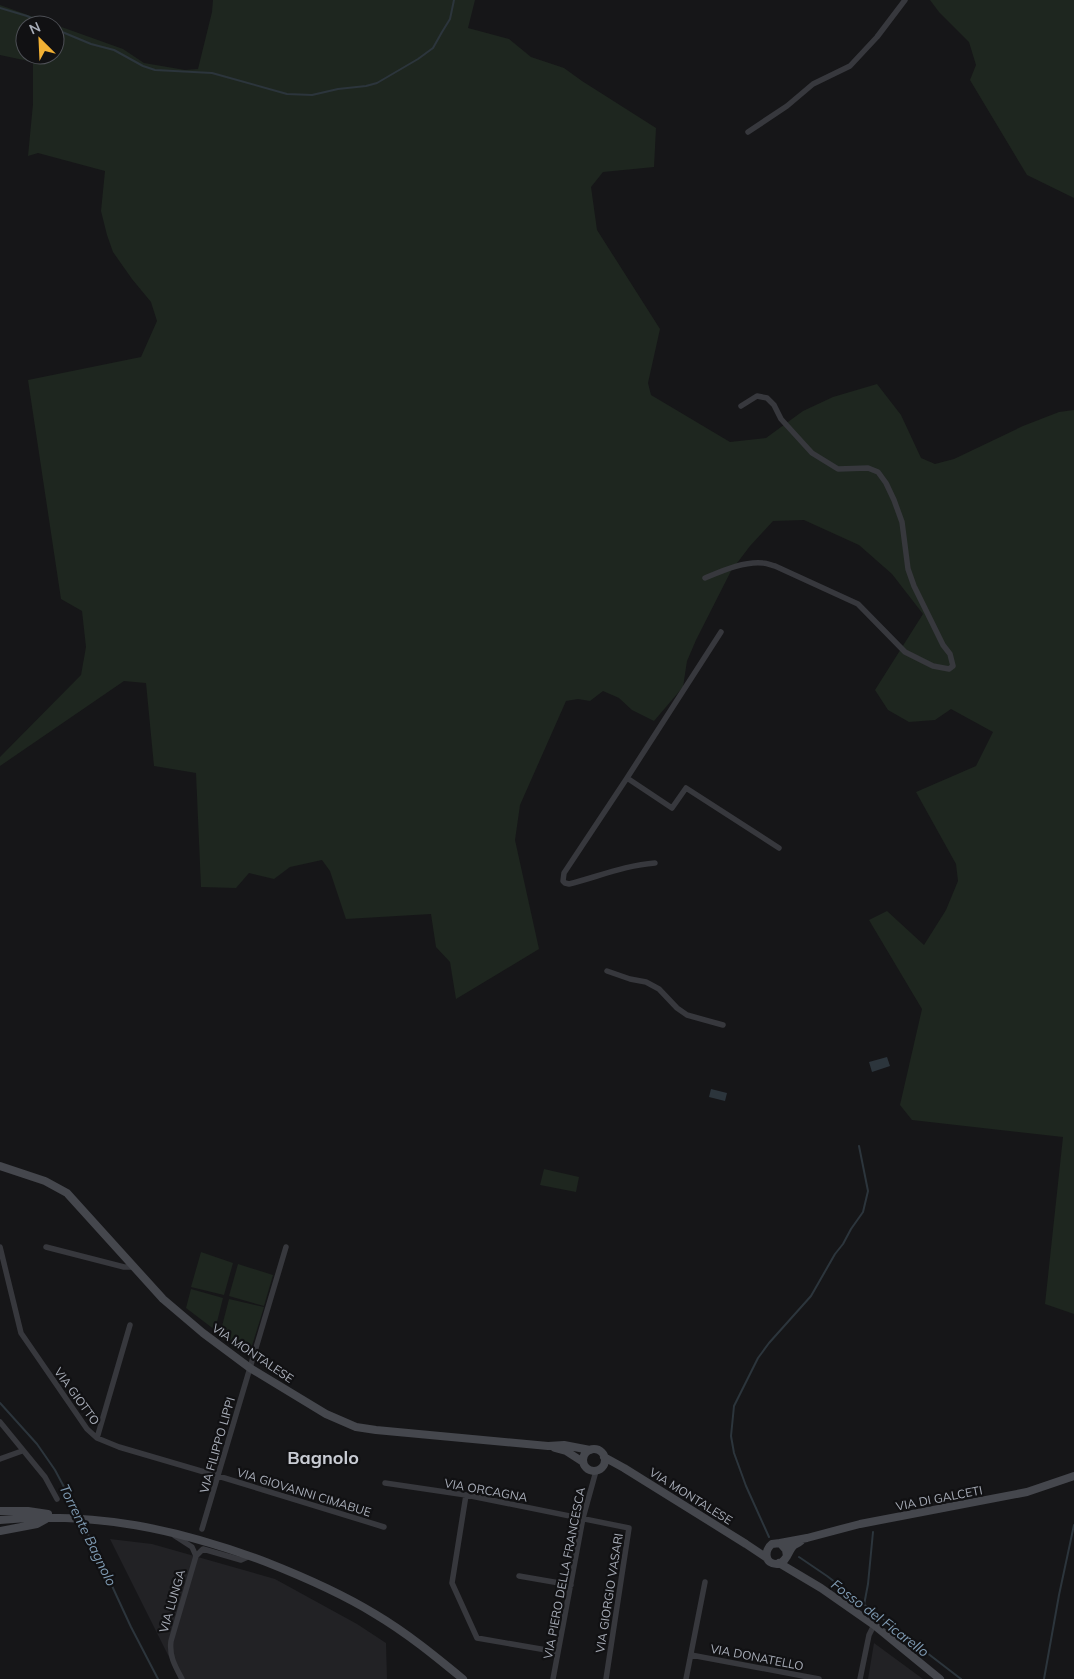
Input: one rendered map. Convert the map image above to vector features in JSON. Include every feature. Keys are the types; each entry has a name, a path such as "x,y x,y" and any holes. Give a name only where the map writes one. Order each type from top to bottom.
{"street":[{"path":"748,132 787,106 814,84 850,66 877,37 906,0"},
{"path":"705,578 745,565 763,563 775,566 858,604 898,645 912,656 943,669 949,669 953,666 950,654 943,645 914,586 908,569 902,522 886,483 878,472 868,468 838,469 812,453 781,419 774,405 767,398 758,396 742,406"},
{"path":"655,863 639,864 569,884 563,881 564,873 721,632"},
{"path":"627,778 672,808 686,788 779,848"},
{"path":"607,971 646,982 659,990 687,1015 724,1025"},
{"name":"VIA MONTALESE","path":"0,1166 45,1181 67,1193 163,1300 250,1368 326,1414 356,1427 392,1432 548,1446 564,1445 600,1452 604,1457 746,1544 770,1562 779,1563 821,1588 874,1626 940,1679"},
{"name":"VIA GIOTTO","path":"0,1247 21,1333 87,1429 97,1438 119,1447 218,1476"},
{"path":"46,1247 124,1267 133,1267"},
{"name":"VIA FILIPPO LIPPI","path":"202,1529 286,1247"},
{"path":"97,1438 130,1325"},
{"path":"0,1422 45,1477 57,1499"},
{"name":"VIA MONTALESE","path":"548,1446 566,1451 583,1462 586,1468 598,1470"},
{"path":"583,1462 585,1455 590,1450"},
{"path":"0,1459 22,1451"},
{"path":"598,1470 605,1463 604,1457"},
{"path":"598,1470 624,1468"},
{"name":"VIA PIERO DELLA FRANCESCA","path":"553,1679 583,1518 598,1470"},
{"name":"VIA GIOVANNI CIMABUE","path":"218,1476 384,1528"},
{"name":"VIA DI GALCETI","path":"776,1543 807,1538 860,1524 1027,1492 1074,1476"},
{"name":"VIA ORCAGNA","path":"385,1483 466,1495 583,1518"},
{"path":"466,1495 452,1583 477,1638 558,1652"},
{"path":"0,1511 37,1512 65,1518"},
{"path":"0,1531 37,1524 50,1518"},
{"name":"VIA GIORGIO VASARI","path":"583,1518 630,1528 606,1679"},
{"path":"0,1520 95,1519 138,1525 168,1531 250,1556 323,1586 368,1610 422,1646 463,1679"},
{"path":"168,1531 192,1547 196,1556 203,1549 241,1560 250,1556"},
{"name":"VIA DI GALCETI","path":"786,1556 794,1546 807,1538"},
{"path":"767,1558 766,1550 776,1543"},
{"path":"746,1544 758,1546 776,1543 786,1550 786,1556 793,1572"},
{"name":"VIA LUNGA","path":"182,1679 171,1657 171,1641 196,1556"},
{"path":"779,1563 784,1561 786,1556"},
{"path":"519,1576 571,1585"},
{"path":"686,1679 705,1582"},
{"path":"860,1679 870,1635 874,1626"},
{"name":"VIA DONATELLO","path":"691,1655 819,1679"},
{"path":"769,1679 771,1671"}],"shaded area":[{"path":"213,0 475,0 468,28 509,39 531,57 564,68 656,128 654,167 603,172 591,187 597,230 660,329 648,383 651,395 730,442 766,438 803,411 833,397 877,384 901,415 921,458 935,464 954,459 1023,426 1059,412 1074,410 1074,1314 1045,1304 1063,1137 912,1120 900,1105 922,1009 869,920 887,911 924,945 946,910 958,881 956,864 916,792 976,766 993,732 951,709 935,720 909,722 888,710 875,690 923,614 892,574 859,545 804,520 773,521 750,546 731,571 687,661 683,687 654,721 632,710 619,698 603,691 590,701 578,699 566,701 520,805 515,840 539,949 456,999 450,962 436,947 431,914 346,919 330,871 322,860 290,867 274,879 249,873 236,888 201,887 196,773 154,766 146,683 124,681 0,766 0,757 81,675 86,647 82,611 61,599 28,380 141,357 157,321 151,302 113,252 107,235 101,211 105,171 38,153 28,156 33,104 33,65 65,65 65,28 123,49 144,63 185,70 198,69 212,12"},
{"path":"930,0 1074,0 1074,198 1027,175 970,80 976,65 969,42 939,12"},
{"path":"0,5 28,15 15,15 15,58 0,55"},
{"path":"887,1057 890,1066 872,1072 869,1062"},
{"path":"711,1089 727,1093 725,1101 709,1097"},
{"path":"544,1169 579,1177 576,1192 540,1185"},
{"path":"201,1252 233,1263 224,1295 191,1287"},
{"path":"238,1264 273,1275 264,1306 229,1296"},
{"path":"191,1289 223,1298 215,1330 186,1308"},
{"path":"229,1299 264,1307 250,1352 220,1334"},
{"path":"110,1539 152,1544 275,1579 357,1624 386,1643 387,1679 180,1679"},
{"path":"874,1643 923,1679 868,1679"}],"waterway":[{"path":"65,33 91,44 114,50 143,66 155,70 212,73 287,94 312,95 377,83 418,59 433,48 450,19 454,0"},
{"path":"0,8 24,15"},
{"name":"Fosso del Ficarello","path":"769,1537 746,1486 734,1453 731,1436 734,1406 758,1358 811,1296 835,1254 863,1212 868,1191 859,1146"},
{"name":"Torrente Bagnolo","path":"0,1403 37,1444 55,1470 80,1517"},
{"name":"Torrente Bagnolo","path":"82,1521 131,1627 158,1679"},
{"name":"Fosso del Ficarello","path":"1044,1679 1074,1525"},
{"path":"864,1605 873,1532"},
{"name":"Fosso del Ficarello","path":"799,1557 827,1576 961,1679"}],"district":[{"name":"Bagnolo","path":"323,1457"}]}
